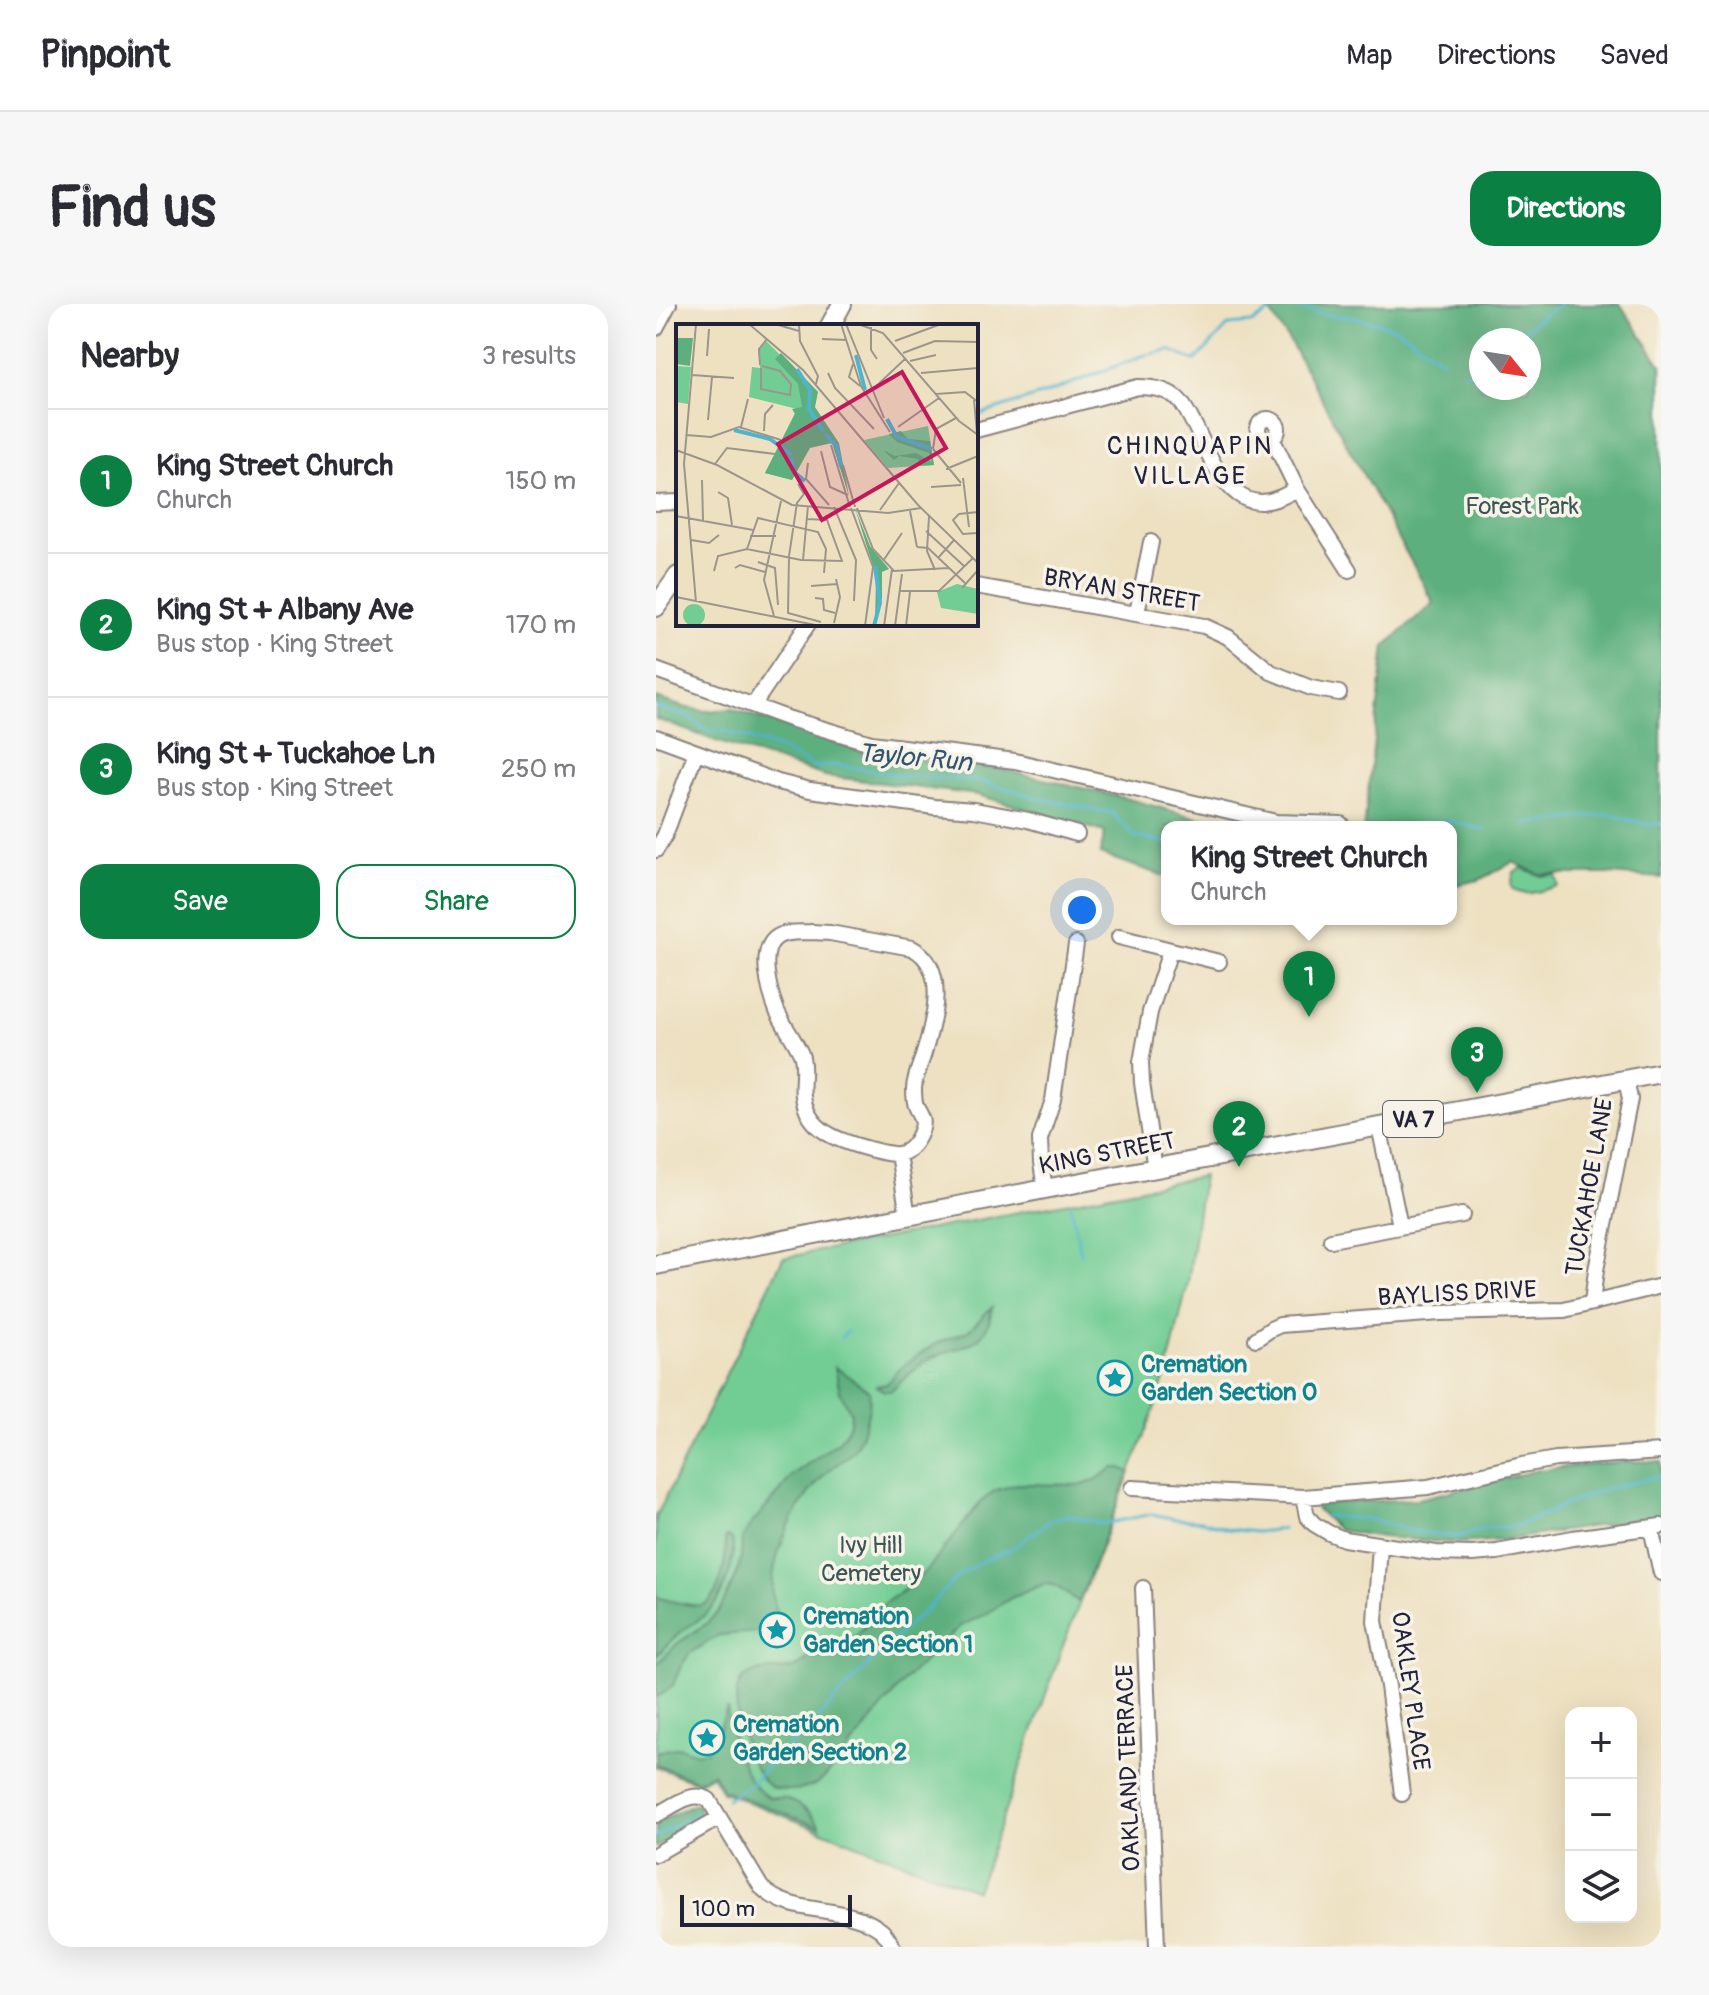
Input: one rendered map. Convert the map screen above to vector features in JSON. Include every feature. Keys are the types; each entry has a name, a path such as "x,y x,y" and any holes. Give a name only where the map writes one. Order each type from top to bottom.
{"main road":[{"path":"831,324 842,304"},
{"path":"656,607 676,579"},
{"name":"KING STREET","path":"656,1265 1661,1073"}],"street":[{"path":"656,328 669,304"},
{"path":"978,429 1138,387 1152,387 1180,401 1222,480 1238,493 1263,502 1297,489"},
{"path":"1272,438 1297,489 1349,570"},
{"path":"656,503 676,502"},
{"path":"1137,613 1151,542"},
{"name":"BRYAN STREET","path":"978,586 1196,625 1228,637 1271,672 1311,688 1339,693"},
{"path":"754,704 807,626"},
{"path":"656,670 790,719 871,743 1015,761 1272,821"},
{"path":"656,737 778,782 810,790 974,810 1028,820 1077,834"},
{"path":"656,850 665,835 696,752"},
{"path":"830,933 912,948 929,962 935,984 933,1018 914,1089 923,1127 913,1145 898,1154 875,1151 836,1139 824,1133 807,1111 803,1098 804,1065 801,1053 777,1011 765,960 770,943 778,936 830,933"},
{"path":"1119,937 1219,962"},
{"path":"1045,1189 1040,1139 1053,1100 1076,944"},
{"path":"1155,1169 1141,1062 1150,1012 1170,951"},
{"name":"TUCKAHOE LANE","path":"1592,1303 1630,1099 1626,1080"},
{"path":"1379,1126 1400,1226"},
{"path":"898,1154 908,1216"},
{"path":"1331,1240 1462,1215"},
{"name":"BAYLISS DRIVE","path":"1256,1339 1280,1325 1441,1313 1564,1310 1661,1286"},
{"path":"1132,1488 1303,1497 1399,1491 1556,1459 1661,1452"},
{"path":"1303,1497 1307,1516 1320,1528 1344,1539 1436,1553 1497,1552 1656,1527 1661,1573"},
{"name":"OAKLEY PLACE","path":"1380,1545 1375,1621 1388,1686 1402,1794"},
{"name":"OAKLAND TERRACE","path":"1143,1588 1157,1947"},
{"path":"656,1815 691,1797 700,1795 709,1800 768,1894 793,1904 869,1923 884,1933 893,1947"},
{"path":"656,1854 719,1818"}],"green space":[{"name":"Forest Park","path":"1265,304 1620,304 1661,365 1661,878 1539,874 1513,862 1479,880 1457,885 1457,821 1365,821 1385,646 1434,603 1292,345"},
{"path":"656,698 705,711 732,709 865,753 1000,769 1208,821 1161,821 1161,875 1100,854 1105,832 978,795 825,776 656,719"},
{"path":"1522,868 1541,876 1556,875 1558,886 1533,892 1516,891 1511,887 1514,872"},
{"name":"Ivy Hill Cemetery","path":"1203,1176 1188,1283 1167,1370 1061,1651 977,1891 722,1792 712,1775 698,1783 656,1767 656,1517 783,1258"},
{"path":"992,1307 985,1331 979,1338 925,1362 891,1391 876,1386 887,1384 903,1365 935,1344 968,1331"},
{"path":"835,1367 869,1391 866,1421 853,1450 821,1478 790,1524 776,1561 773,1579 777,1614 755,1632 719,1635 690,1653 673,1685 656,1697 656,1665 719,1611 734,1581 741,1559 742,1539 752,1523 791,1476 838,1442 845,1433 851,1413 840,1392"},
{"path":"1626,1461 1661,1462 1661,1516 1505,1540 1455,1543 1338,1530 1312,1504 1418,1499 1539,1470"},
{"path":"1113,1468 1130,1472 1079,1602 1054,1585 1044,1584 960,1626 904,1681 820,1782 806,1788 785,1790 771,1787 763,1780 748,1753 738,1719 736,1703 742,1680 761,1671 796,1667 811,1657 841,1654 885,1603 929,1568 980,1503 994,1491 1017,1484 1082,1485"},
{"path":"727,1537 732,1539 732,1558 727,1580 717,1600 705,1615 656,1656 656,1597 692,1605 708,1602 721,1577"},
{"path":"727,1708 739,1758 752,1782 769,1797 786,1799 803,1807 820,1827 723,1790 713,1773 698,1781 656,1765 656,1752 680,1747 696,1753 706,1751 715,1741"},
{"path":"693,1804 697,1805 703,1816 700,1822 656,1847 656,1823"}],"waterway":[{"path":"978,415 1047,393 1142,356 1170,350 1195,361 1229,325 1252,323 1282,304 1397,328 1442,360"},
{"path":"1528,328 1561,304"},
{"path":"1465,374 1469,371"},
{"name":"Taylor Run","path":"656,707 690,718 707,730 725,731 777,748 816,767 838,765 901,776 981,781 1041,799 1112,813 1134,836 1161,842"},
{"name":"Taylor Run","path":"1524,824 1609,814 1648,825 1661,824"},
{"name":"Taylor Run","path":"1457,823 1485,830"},
{"path":"1071,1206 1081,1254"},
{"path":"841,1338 847,1331"},
{"path":"1326,1516 1368,1519 1414,1531 1459,1537 1487,1527 1514,1527 1593,1493 1661,1477"},
{"path":"727,1799 749,1786 798,1739 958,1576 984,1560 1013,1548 1050,1521 1068,1515 1103,1524 1152,1514 1202,1521 1228,1529 1256,1532 1283,1529"},
{"path":"656,1836 700,1812"}],"place":[{"name":"King Street Church","path":"1309,1017"},
{"name":"King St + Tuckahoe Ln","path":"1477,1093"},
{"name":"King St + Albany Ave","path":"1239,1167"},
{"name":"Cremation Garden Section O","path":"1115,1378"},
{"name":"Cremation Garden Section 1","path":"777,1630"},
{"name":"Cremation Garden Section 2","path":"707,1738"}],"district":[{"name":"CHINQUAPIN VILLAGE","path":"1190,460"}]}
